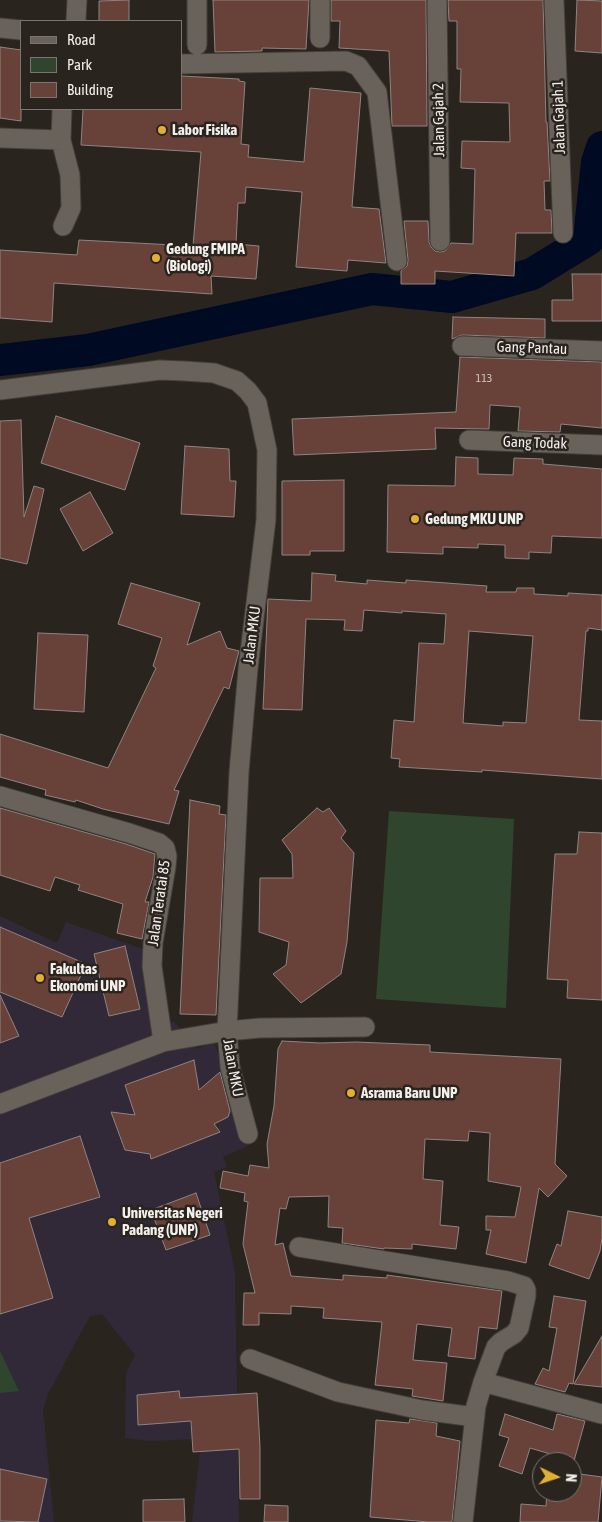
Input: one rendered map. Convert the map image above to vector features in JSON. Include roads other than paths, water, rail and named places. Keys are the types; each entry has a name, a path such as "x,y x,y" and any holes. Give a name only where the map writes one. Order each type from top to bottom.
{"street":[{"path":"76,19 77,0"},
{"path":"197,0 197,45"},
{"path":"320,0 320,38"},
{"name":"Jalan Gajah 2","path":"438,0 440,240"},
{"name":"Jalan Gajah 1","path":"554,0 563,233"},
{"path":"0,28 20,30"},
{"path":"182,64 346,61 358,66 377,92 397,261"},
{"path":"62,110 61,140 70,175 71,208 63,226"},
{"path":"1,138 61,140"},
{"name":"Gang Pantau","path":"462,346 602,351"},
{"name":"Jalan MKU","path":"0,390 160,370 184,371 214,373 237,381 248,391 257,404 267,450 266,520 248,669 239,772 227,1031 230,1068 248,1134"},
{"name":"Gang Todak","path":"469,440 602,445"},
{"name":"Jalan Teratai 85","path":"0,796 130,833 160,843 164,848 167,856 166,867 153,943 152,966 163,1042"},
{"path":"0,1104 163,1042 227,1031 260,1028 365,1027"},
{"path":"299,1247 508,1281 524,1286 526,1296 519,1328 496,1347 476,1406 463,1522"},
{"path":"250,1359 338,1392 422,1410 475,1417"},
{"path":"483,1382 602,1414"}],"waterway":[{"path":"0,360 88,350 372,289 452,297 532,274 589,239 597,162 602,147"}],"place":[{"name":"Labor Fisika","path":"162,130"},
{"name":"Gedung FMIPA (Biologi)","path":"156,258"},
{"name":"Gedung MKU UNP","path":"415,519"},
{"name":"Fakultas Ekonomi UNP","path":"40,978"},
{"name":"Asrama Baru UNP","path":"351,1093"},
{"name":"Universitas Negeri Padang (UNP)","path":"112,1222"}]}
